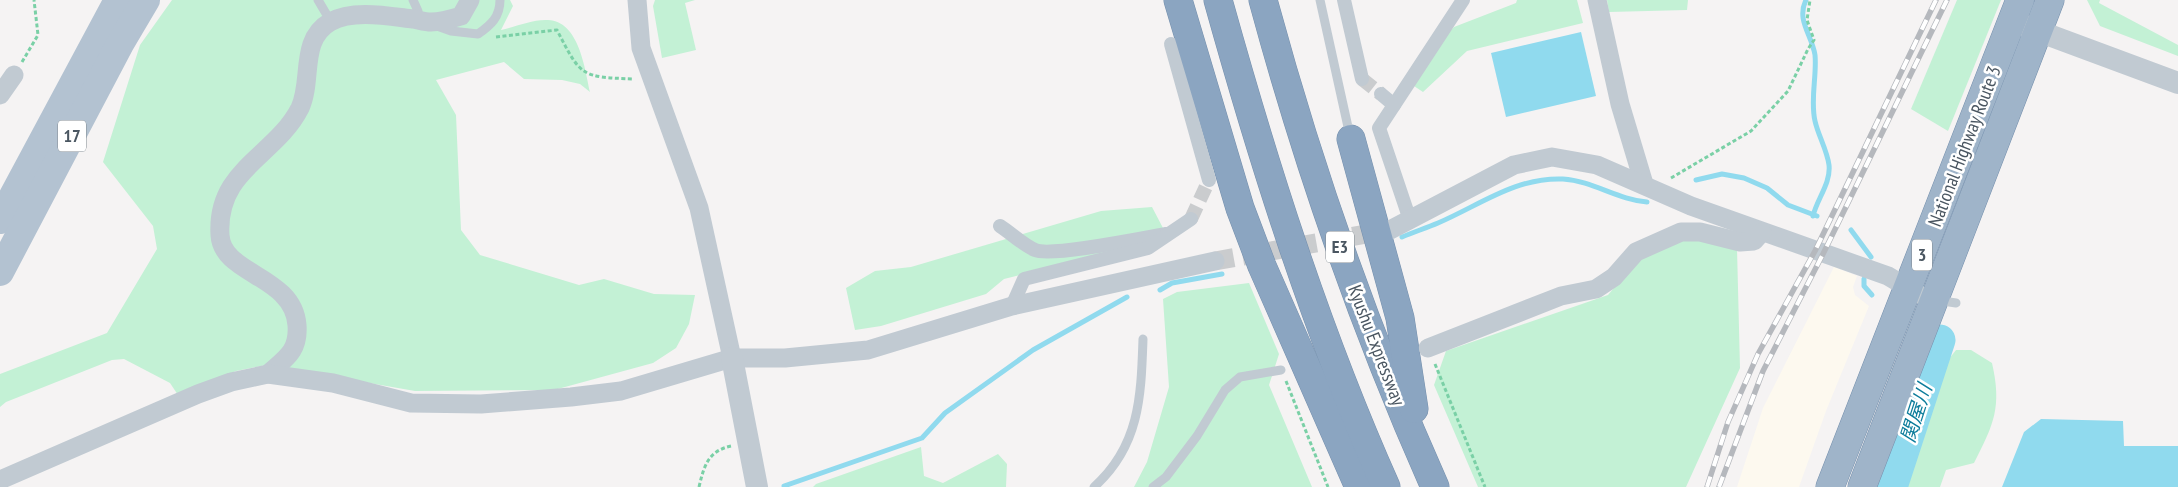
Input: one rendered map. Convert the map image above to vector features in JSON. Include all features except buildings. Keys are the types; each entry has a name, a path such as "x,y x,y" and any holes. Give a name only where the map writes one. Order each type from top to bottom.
{"highway":[{"path":"1178,0 1240,208 1262,266 1359,487"},
{"name":"E3","path":"1218,0 1281,212 1318,318 1386,487"},
{"name":"Kyushu Expressway","path":"1263,0 1281,67 1361,307 1435,487"},
{"name":"National Highway Route 3","path":"1862,487 1945,302 2050,0"},
{"name":"National Highway Route 3","path":"1830,487 2016,11"},
{"path":"1351,138 1400,318 1422,457"}],"main road":[{"name":"17","path":"0,220 118,0"},
{"name":"17","path":"0,272 116,52 146,0"}],"street":[{"path":"268,374 292,354 298,336 296,314 286,295 229,255 220,236 224,199 230,185 288,128 301,106 312,45 317,33 331,22 345,17 385,16 424,21 460,16 470,0"},
{"path":"637,0 641,48 699,208 732,358 757,487"},
{"path":"1344,0 1362,79"},
{"path":"1410,220 1379,128 1463,0"},
{"path":"1597,0 1620,104 1644,184"},
{"path":"2016,11 2039,30 2178,83"},
{"path":"1171,44 1209,180"},
{"path":"0,95 14,75"},
{"path":"1381,94 1394,105"},
{"path":"1390,230 1514,165 1552,157 1597,165 1691,206 1888,276 1908,289 1945,302"},
{"path":"1012,306 1024,279 1148,248 1191,219"},
{"path":"1000,226 1036,251 1094,247 1171,233"},
{"path":"1428,348 1561,296 1596,289 1614,278 1636,252 1680,232 1700,232 1740,242 1754,241 1762,232"},
{"path":"0,480 198,394 230,382 268,374 333,383 411,403 481,404 571,397 621,390 732,358 813,356 868,350 1012,306 1215,261"}],"lane":[{"path":"318,0 331,22"},
{"path":"413,0 424,21 451,31 478,34 489,26 500,12 500,0"},
{"path":"1320,0 1351,138"},
{"path":"1094,487 1105,477 1136,424 1141,395 1143,339"},
{"path":"1153,487 1166,477 1197,436 1225,390 1240,377 1281,370"}],"path":[{"path":"14,75 38,35 34,0"},
{"path":"1644,184 1664,182 1751,132 1788,91 1814,40 1807,20 1810,0"},
{"path":"478,34 495,37 557,30 577,67 598,78 652,80"},
{"path":"1428,348 1485,487"},
{"path":"1281,370 1328,487"},
{"path":"699,487 704,466 718,449 748,442"}],"shaded area":[{"path":"1834,267 1857,276 1853,287 1855,295 1869,306 1826,411 1799,487 1737,487 1763,408"}],"green space":[{"path":"172,0 510,0 513,6 501,30 536,21 548,20 558,22 567,28 574,37 583,59 590,92 580,84 562,80 524,79 504,62 436,80 456,115 461,230 480,255 579,285 604,279 654,294 695,295 689,324 676,348 653,363 554,390 415,391 266,365 236,371 178,395 170,383 124,359 112,360 6,402 0,407 0,374 107,333 157,249 153,226 103,162 140,45"},
{"path":"655,0 695,0 685,3 696,50 662,58 653,6"},
{"path":"1517,0 1577,0 1583,23 1467,51 1423,92 1405,80 1454,27 1516,3"},
{"path":"1607,0 1688,0 1687,10 1609,12"},
{"path":"1957,0 2001,0 1948,131 1911,109"},
{"path":"2087,0 2100,0 2099,3 2178,45 2178,56 2100,26"},
{"path":"1152,207 1163,228 1122,250 1004,279 986,294 881,326 855,330 846,288 875,271 911,267 1101,211"},
{"path":"1686,237 1737,248 1740,368 1686,487 1478,487 1434,385 1446,351 1608,295 1640,257"},
{"path":"1249,283 1279,354 1269,385 1312,487 1134,487 1147,462 1169,387 1163,299 1177,292"},
{"path":"1956,350 1971,350 1992,363 1995,378 1996,404 1987,437 1974,463 1946,470 1940,487 1899,487 1942,368"},
{"path":"921,447 924,476 943,483 998,454 1007,464 1006,487 813,487 816,484"}],"water":[{"path":"1581,32 1596,96 1506,117 1491,53"},
{"path":"2041,419 2123,421 2124,446 2178,446 2178,487 2002,487 2024,432"}],"waterway":[{"path":"1806,0 1803,7 1804,21 1815,55 1814,113 1816,126 1829,165 1826,185 1813,216"},
{"path":"1696,180 1722,174 1744,178 1767,188 1788,205 1817,216"},
{"path":"1402,237 1438,223 1499,193 1530,182 1574,180 1626,198 1647,202"},
{"path":"1851,230 1871,257"},
{"path":"1160,290 1172,283 1222,274"},
{"path":"1864,279 1864,286 1872,295"},
{"path":"784,486 922,438 945,413 1033,350 1127,297"},
{"name":"関屋川","path":"1892,487 1940,340"}],"tunnel":[{"path":"1362,79 1381,94"},
{"path":"1191,219 1209,180"},
{"path":"1215,261 1389,230"}],"railway":[{"path":"1707,487 1728,422 1758,354 1815,251 1936,0"},
{"path":"1719,487 1763,371 1823,254 1947,0"}]}
